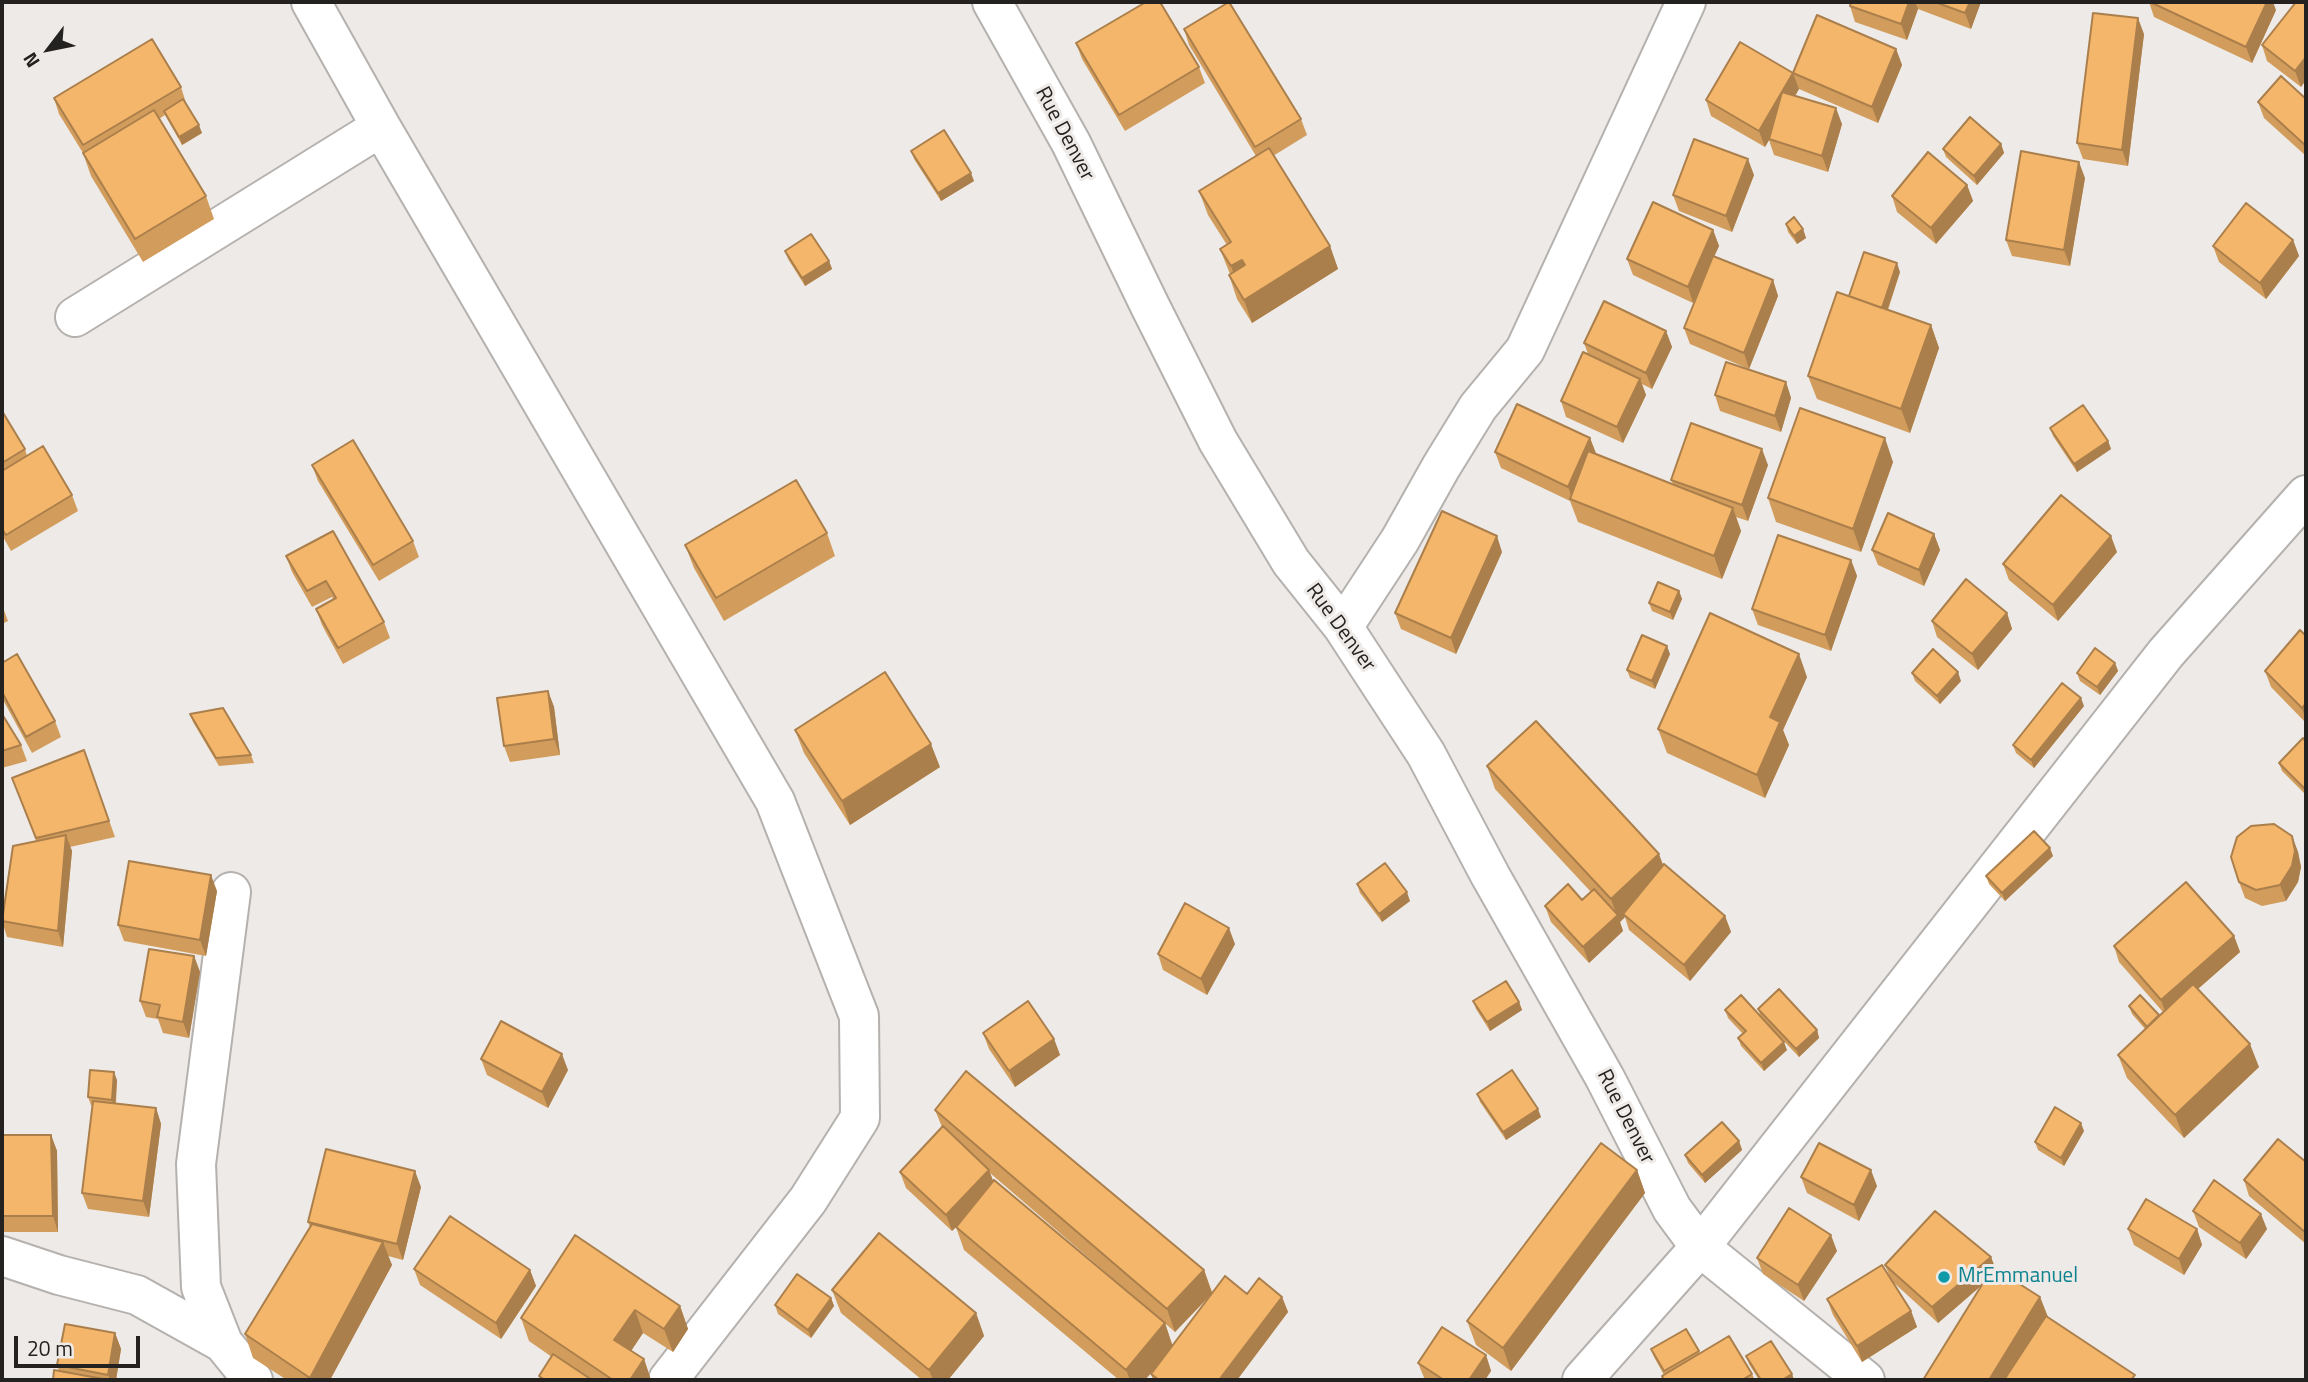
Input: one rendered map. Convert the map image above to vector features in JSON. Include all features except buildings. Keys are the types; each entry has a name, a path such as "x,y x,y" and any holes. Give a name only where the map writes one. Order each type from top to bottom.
{"street":[{"path":"311,2 381,127 775,801 859,1016 860,1118 808,1200 668,1380"},
{"name":"Rue Denver","path":"992,2 1071,143 1218,441 1291,562 1343,627 1426,754 1490,875 1605,1078 1672,1209 1700,1247 1865,1380"},
{"path":"1343,627 1400,540 1478,407 1525,349 1686,2"},
{"path":"75,317 381,127"},
{"path":"1582,1380 1700,1247 2165,653 2306,495"},
{"path":"230,892 196,1164 201,1287 223,1343 253,1380"},
{"path":"2,1256 60,1275 137,1295 223,1343"}],"place":[{"name":"MrEmmanuel","path":"1944,1277"}]}
